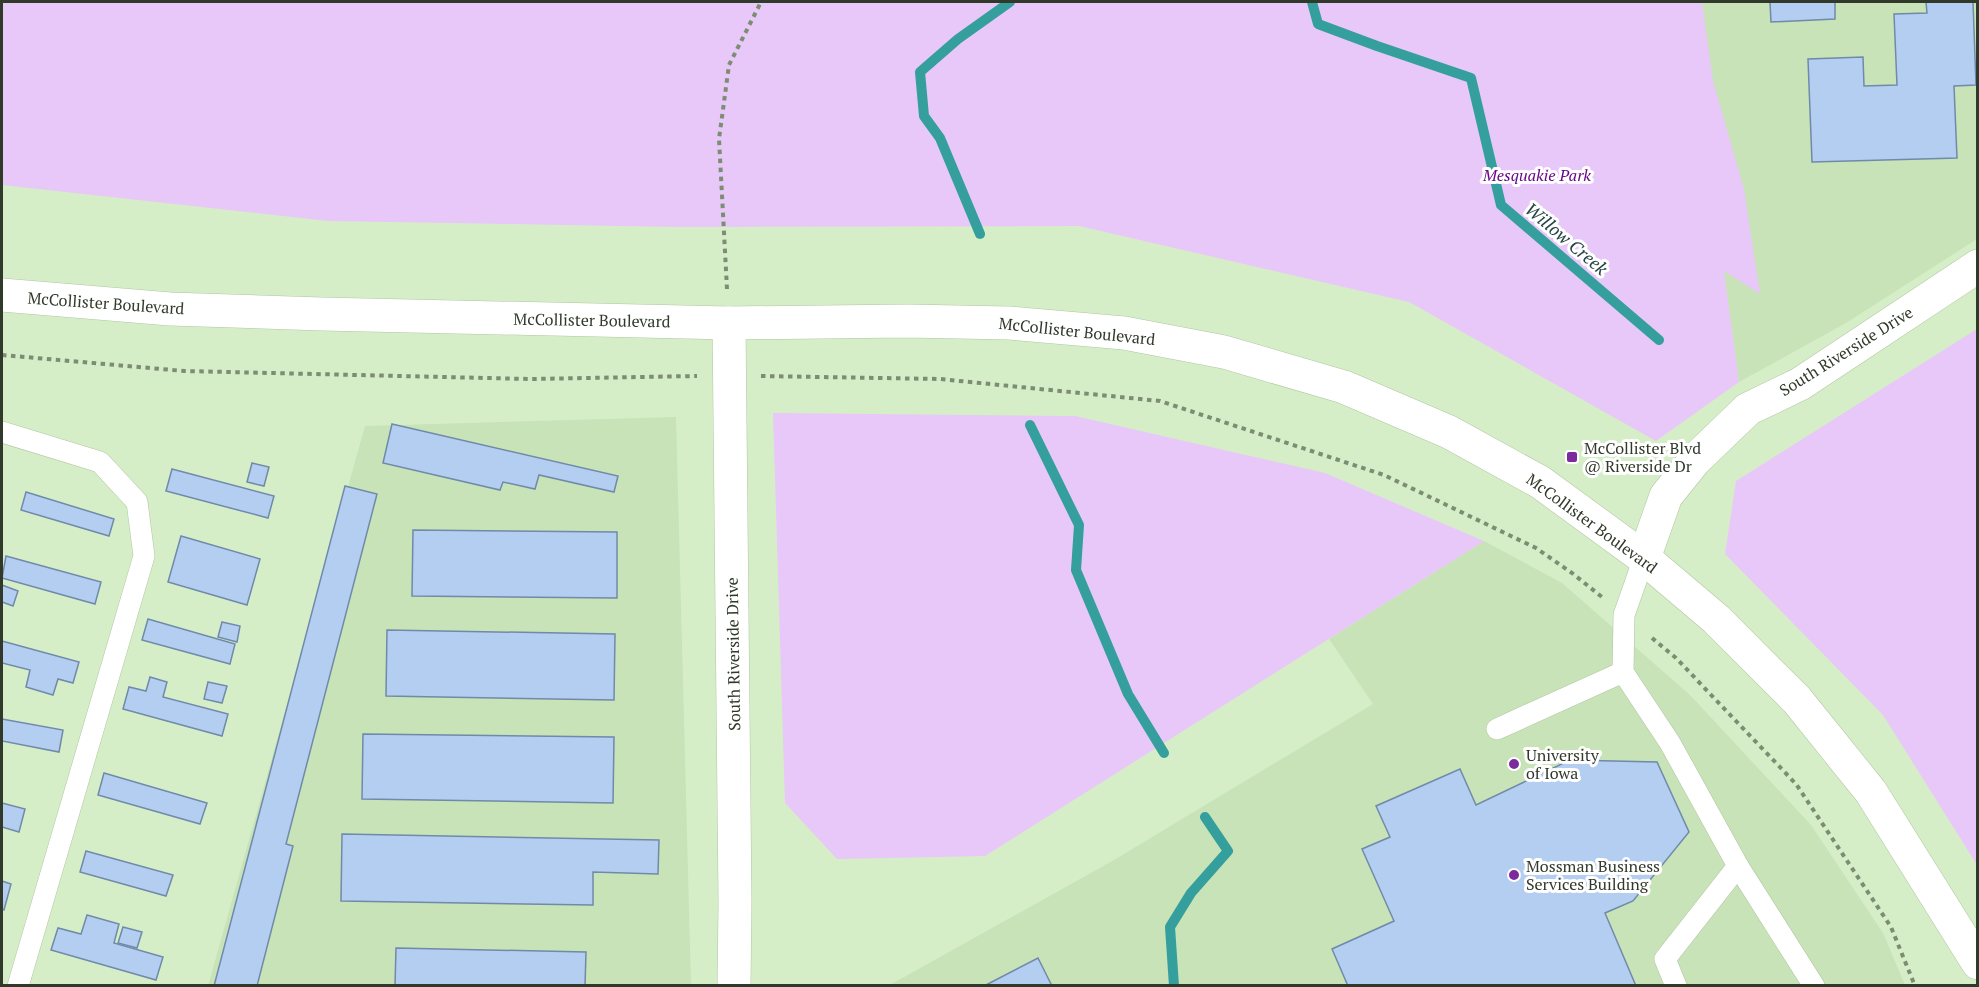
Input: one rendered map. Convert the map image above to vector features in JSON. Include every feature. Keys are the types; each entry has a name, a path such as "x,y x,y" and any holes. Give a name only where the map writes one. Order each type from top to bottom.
{"main road":[{"name":"South Riverside Drive","path":"1644,558 1666,496 1695,460 1748,409 1800,384 1977,267"},
{"name":"McCollister Boulevard","path":"2,295 170,309 729,323 908,321 1009,323 1124,333 1224,352 1344,387 1449,432 1540,482 1644,558 1716,619 1797,700 1871,792 1977,963"},
{"name":"South Riverside Drive","path":"729,323 734,986"}],"lane":[{"path":"2,432 100,462 137,502 144,556 18,986"},
{"path":"1644,558 1624,615 1623,672 1670,743 1738,866 1814,986"},
{"path":"1497,729 1623,672"},
{"path":"1676,986 1665,959 1738,866"}],"path":[{"path":"729,323 719,139 729,64 761,2"},
{"path":"2,355 184,370 530,379 730,375 940,378 1160,401 1384,475 1536,548 1572,573 1676,658 1796,784 1891,927 1915,986"}],"shaded area":[{"path":"1687,2 1977,2 1977,239 1846,323 1739,382"},
{"path":"676,417 691,985 208,986 365,426"},
{"name":"University of Iowa","path":"1484,541 1562,583 1690,695 1811,825 1883,933 1905,985 888,986 1114,860 1373,704 1329,639"}],"green space":[{"name":"Mesquakie Park","path":"2,2 1702,2 1713,81 1744,189 1760,294 1724,271 1739,382 1656,441 1409,302 1079,226 678,227 328,221 2,185"},
{"path":"1977,329 1977,865 1883,715 1725,554 1736,481"},
{"path":"773,413 1075,416 1325,473 1484,541 985,856 837,859 785,803"}],"building":[{"path":"1770,2 1835,2 1835,19 1771,22"},
{"path":"1926,2 1973,2 1976,85 1954,86 1957,158 1812,162 1808,59 1863,57 1864,86 1897,85 1894,14 1927,13"},
{"path":"392,424 618,476 614,492 539,475 535,489 503,482 500,490 383,463"},
{"path":"252,463 269,467 264,486 247,482"},
{"path":"172,469 274,496 268,518 166,491"},
{"path":"345,486 377,494 286,844 293,846 257,986 214,986"},
{"path":"26,492 114,519 109,536 21,510"},
{"path":"413,530 617,532 617,598 412,596"},
{"path":"181,536 260,559 247,605 168,582"},
{"path":"6,556 101,582 95,604 2,578"},
{"path":"2,585 18,591 13,606 2,602"},
{"path":"148,619 235,644 230,664 142,640"},
{"path":"222,622 240,626 237,642 218,637"},
{"path":"387,630 615,634 614,700 386,696"},
{"path":"2,641 79,662 73,683 58,679 53,695 26,687 30,670 2,663"},
{"path":"150,677 167,682 163,697 228,714 222,736 123,709 129,687 146,691"},
{"path":"208,682 227,686 222,703 204,699"},
{"path":"2,719 63,730 59,752 2,741"},
{"path":"363,734 614,737 613,803 362,799"},
{"name":"Mossman Business Services Building","path":"1570,760 1657,762 1689,832 1633,901 1605,913 1636,986 1348,986 1332,949 1394,921 1362,849 1390,837 1376,806 1460,769 1476,805"},
{"path":"104,773 207,803 200,824 98,795"},
{"path":"2,803 25,809 19,832 2,827"},
{"path":"342,834 659,840 658,874 593,872 593,905 341,901"},
{"path":"86,851 173,875 166,896 80,872"},
{"path":"2,881 11,884 4,910 2,909"},
{"path":"87,915 119,924 114,943 163,957 156,980 51,950 58,928 81,934"},
{"path":"123,927 142,932 137,948 118,943"},
{"path":"396,948 586,952 585,986 395,986"},
{"path":"1038,958 1052,986 984,986"}],"waterway":[{"path":"980,234 940,138 924,116 920,72 958,39 1010,2"},
{"name":"Willow Creek","path":"1312,2 1318,24 1471,78 1501,205 1659,340"},
{"path":"1030,425 1079,525 1076,570 1128,694 1164,753"},
{"path":"1174,986 1170,927 1191,893 1228,851 1205,817"}],"place":[{"name":"McCollister Blvd @ Riverside Dr","path":"1572,457"},
{"name":"University of Iowa","path":"1514,764"},
{"name":"Mossman Business Services Building","path":"1514,875"}]}
